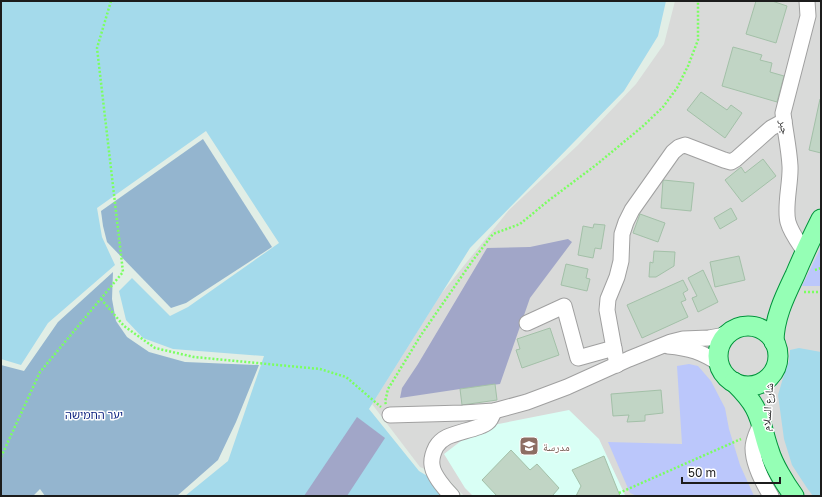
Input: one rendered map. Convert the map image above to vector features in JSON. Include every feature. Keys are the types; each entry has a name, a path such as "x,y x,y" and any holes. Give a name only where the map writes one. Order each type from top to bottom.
{"main road":[{"path":"774,342 776,323 787,291 821,219"},
{"path":"739,329 751,326 761,329 769,335 774,342 777,351 775,369 770,377 753,386 743,386 726,376 720,367 718,357 720,347 724,338 739,329 757,321 787,291"},
{"name":"شارع السلام","path":"761,431 764,426 766,392 770,377"},
{"name":"شارع السلام","path":"734,382 756,409 761,431 769,450 783,479 794,496"}],"street":[{"name":"جبر","path":"805,252 794,235 788,221 790,168 789,147 783,113 808,16 808,1"},
{"path":"617,364 607,310 608,299 621,262 622,234 632,210 673,152 679,147 685,145 731,162 739,157 771,128 784,121"},
{"path":"527,323 564,306 578,358 614,348"},
{"path":"390,415 463,414 494,411 527,402 567,387 617,364 671,342 683,339 720,336 739,329"},
{"path":"656,349 669,346 700,352 720,364"},
{"path":"452,496 438,478 432,466 434,451 439,442 446,437 489,422 494,411"},
{"path":"761,431 755,438 753,448 756,463 765,486 771,496"}],"path":[{"path":"1,456 40,372 123,272 97,48 111,1"},
{"path":"390,415 385,402 388,389 421,335 493,234 520,224 596,165 663,108 677,88 688,66 698,40 698,1"},
{"path":"101,299 124,326 155,348 194,357 320,369 346,377 390,415"},
{"path":"619,493 761,431"}],"shaded area":[{"path":"1,1 666,1 658,36 624,91 470,248 369,409 419,471 449,489 456,496 185,496 228,461 264,356 173,349 143,338 126,320 119,291 132,278 170,316 188,307 279,243 206,131 97,208 102,237 115,265 48,323 21,365 1,359"},
{"path":"675,1 821,1 821,496 464,496 449,480 420,467 372,404 441,294 509,210 578,145 636,84 664,44"},
{"path":"568,239 572,242 530,298 500,384 400,398 402,388 418,364 487,248 530,247"},
{"path":"821,247 821,286 802,286"},
{"path":"799,348 821,352 821,496 813,496 792,465 784,439 778,395 789,361 790,350"},
{"path":"689,364 698,366 711,381 725,408 729,429 740,465 754,496 637,496 630,493 608,442 682,444 677,366"},
{"name":"مدرسة","path":"569,410 599,439 625,495 628,496 473,496 465,488 444,454 478,428"},
{"path":"357,417 385,438 347,496 304,496"}],"green space":[{"path":"203,139 272,247 186,303 171,308 107,242 101,211"},
{"name":"יער החמישה","path":"113,272 112,299 116,321 127,337 149,352 185,362 259,365 236,422 218,460 177,496 45,496 40,489 33,496 1,496 1,365 24,371 58,322"}],"building":[{"path":"756,1 772,1 787,6 776,43 746,34"},
{"path":"733,47 762,55 760,60 772,63 770,72 784,76 777,102 722,86"},
{"path":"701,92 727,110 731,105 742,113 725,138 687,110"},
{"path":"821,99 821,153 809,150"},
{"path":"763,159 776,176 742,202 725,180 741,167 745,173"},
{"path":"663,180 694,183 691,211 661,208"},
{"path":"731,208 737,219 720,229 714,218"},
{"path":"640,214 665,223 658,242 633,233"},
{"path":"594,224 605,225 601,249 595,248 593,258 578,255 583,226 593,228"},
{"path":"654,251 675,252 674,266 656,277 649,277 650,262 653,263"},
{"path":"739,256 745,280 715,287 710,262"},
{"path":"566,264 588,269 586,278 590,279 587,291 561,285"},
{"path":"703,270 718,302 698,312 692,298 697,296 688,278"},
{"path":"683,280 688,290 683,293 686,300 681,302 688,317 642,338 627,305"},
{"path":"550,328 559,355 522,368 516,350 520,349 517,339"},
{"path":"495,384 497,400 462,405 460,389"},
{"path":"661,390 663,413 645,415 645,421 627,422 629,415 613,416 611,394"},
{"path":"511,450 530,470 537,464 559,488 553,495 554,496 497,496 482,480"},
{"path":"604,456 620,496 576,496 581,486 572,470"}],"place":[{"name":"مدرسة","path":"529,446"}]}
